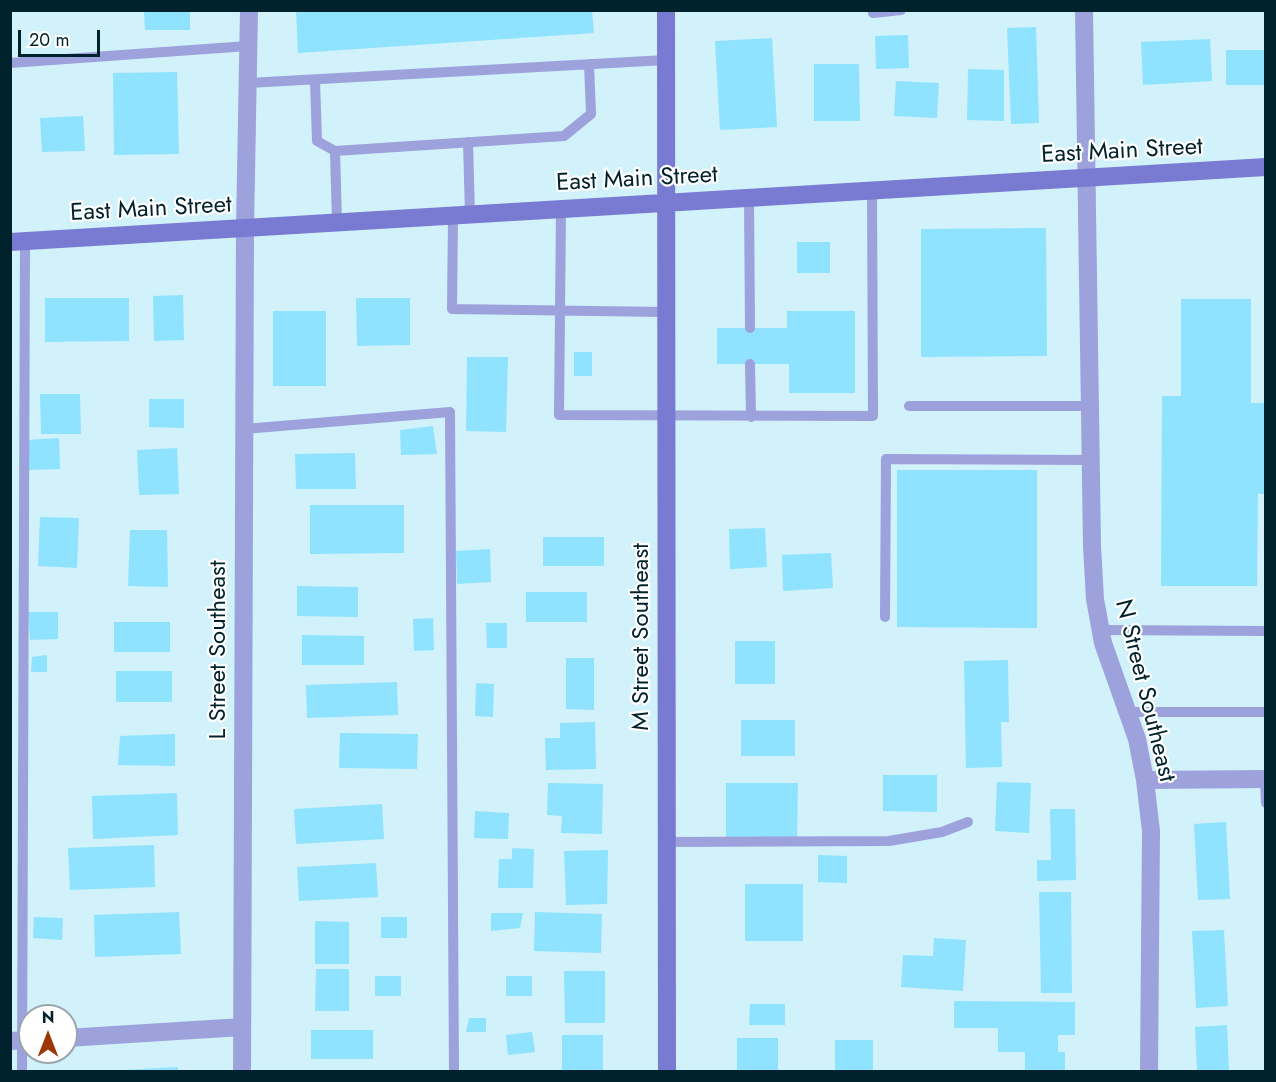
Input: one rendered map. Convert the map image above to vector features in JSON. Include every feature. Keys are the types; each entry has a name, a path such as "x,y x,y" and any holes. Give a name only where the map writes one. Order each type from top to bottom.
{"main road":[{"name":"M Street Southeast","path":"666,10 664,202 667,1071"},
{"name":"East Main Street","path":"18,242 1266,167"}],"street":[{"name":"L Street Southeast","path":"242,1071 245,228 249,10"},
{"name":"N Street Southeast","path":"1084,10 1089,178 1092,546 1100,630 1137,739 1151,831 1149,1071"},
{"path":"1145,780 1265,779"},
{"path":"78,1037 242,1026"}],"lane":[{"path":"873,10 873,13 901,10"},
{"path":"10,63 248,46"},
{"path":"248,83 666,60"},
{"path":"315,80 317,141 335,151 564,136 591,114 589,64"},
{"path":"468,142 452,309 665,312"},
{"path":"335,151 337,222"},
{"path":"561,209 559,415 873,416 872,190"},
{"path":"749,197 750,328"},
{"path":"18,242 21,1004"},
{"path":"750,364 751,417"},
{"path":"909,406 1091,406"},
{"path":"244,429 450,412 454,1071"},
{"path":"885,617 886,459 1091,460"},
{"path":"1100,630 1266,631"},
{"path":"1127,712 1266,712"},
{"path":"1265,779 1266,803"},
{"path":"666,842 889,841 942,832 968,822"}],"building":[{"path":"144,10 190,10 190,30 145,30"},
{"path":"296,10 592,10 594,33 298,53"},
{"path":"1036,27 1039,123 1011,124 1007,28"},
{"path":"908,35 909,68 876,69 875,36"},
{"path":"772,38 777,127 720,130 715,41"},
{"path":"1210,39 1212,81 1143,85 1141,42"},
{"path":"1226,50 1266,50 1266,85 1226,85"},
{"path":"814,64 859,64 860,121 814,121"},
{"path":"968,69 1004,70 1004,121 967,120"},
{"path":"177,72 179,154 114,155 113,73"},
{"path":"896,81 939,83 937,118 894,116"},
{"path":"83,116 85,151 42,152 40,118"},
{"path":"1046,228 1047,356 921,357 921,229"},
{"path":"797,242 830,242 830,273 797,273"},
{"path":"183,295 184,340 154,341 153,296"},
{"path":"45,298 129,298 129,341 45,342"},
{"path":"356,298 410,298 410,345 357,346"},
{"path":"1181,299 1251,299 1251,403 1266,403 1266,494 1258,494 1257,586 1161,586 1162,396 1181,396"},
{"path":"273,311 326,311 326,386 273,386"},
{"path":"787,311 855,311 855,393 789,393 789,364 717,364 717,328 787,328"},
{"path":"574,352 592,352 592,376 574,376"},
{"path":"467,357 508,357 506,432 466,431"},
{"path":"40,394 80,394 81,434 41,434"},
{"path":"149,399 184,399 184,428 149,427"},
{"path":"433,426 437,454 401,455 400,430"},
{"path":"59,438 60,469 28,470 27,440"},
{"path":"177,448 179,494 139,495 137,450"},
{"path":"355,453 356,489 296,489 295,454"},
{"path":"897,470 1037,470 1037,628 897,627"},
{"path":"310,505 404,505 404,553 310,554"},
{"path":"40,517 79,518 77,568 38,566"},
{"path":"765,528 767,567 730,569 729,529"},
{"path":"130,530 167,530 168,587 128,586"},
{"path":"543,537 604,537 604,566 543,566"},
{"path":"490,549 491,582 457,584 456,551"},
{"path":"831,553 833,588 783,591 782,555"},
{"path":"297,586 358,587 358,617 297,616"},
{"path":"526,592 587,592 587,622 526,622"},
{"path":"28,612 58,612 58,639 30,640"},
{"path":"433,618 434,650 414,651 413,619"},
{"path":"114,622 170,622 170,652 114,652"},
{"path":"486,623 507,623 507,648 487,648"},
{"path":"302,635 364,636 364,665 302,665"},
{"path":"735,641 775,641 775,684 735,684"},
{"path":"47,655 47,672 31,672 32,657"},
{"path":"566,658 594,658 594,710 566,709"},
{"path":"1008,660 1009,722 1001,722 1002,767 966,768 964,661"},
{"path":"116,671 172,671 172,702 116,702"},
{"path":"397,682 398,715 307,718 306,685"},
{"path":"476,683 494,684 493,717 475,716"},
{"path":"741,720 795,720 795,756 741,756"},
{"path":"595,722 596,769 546,770 545,738 560,738 560,723"},
{"path":"340,733 418,734 417,769 339,768"},
{"path":"175,734 175,766 118,765 120,736"},
{"path":"883,775 937,775 937,812 883,811"},
{"path":"997,782 1031,783 1029,833 995,831"},
{"path":"548,783 603,784 602,834 561,833 562,816 547,815"},
{"path":"726,783 798,783 797,841 726,840"},
{"path":"177,793 178,835 93,839 92,796"},
{"path":"382,804 384,839 296,844 294,809"},
{"path":"1050,809 1075,809 1076,880 1037,881 1037,860 1051,860"},
{"path":"475,811 509,813 508,839 474,838"},
{"path":"1226,822 1230,899 1198,900 1194,824"},
{"path":"154,845 155,887 70,890 68,848"},
{"path":"512,848 534,849 533,888 498,888 499,859 512,859"},
{"path":"608,850 607,904 566,905 564,851"},
{"path":"818,855 847,856 847,883 818,882"},
{"path":"376,863 378,897 299,901 297,867"},
{"path":"745,884 803,884 803,941 745,941"},
{"path":"1039,892 1071,892 1072,993 1041,993"},
{"path":"179,912 181,954 95,957 94,915"},
{"path":"535,912 602,914 601,953 534,951"},
{"path":"491,913 523,913 520,928 491,931"},
{"path":"34,917 63,918 62,940 33,938"},
{"path":"381,917 407,917 407,938 381,938"},
{"path":"315,921 349,922 349,964 315,964"},
{"path":"1224,930 1228,1006 1196,1008 1192,931"},
{"path":"934,938 966,940 963,991 901,987 903,955 933,956"},
{"path":"316,969 349,969 349,1011 315,1011"},
{"path":"564,971 605,971 605,1023 565,1023"},
{"path":"375,976 401,976 401,996 375,996"},
{"path":"506,976 532,976 532,996 506,996"},
{"path":"954,1001 1075,1002 1075,1035 1058,1035 1058,1052 1065,1052 1065,1072 1025,1072 1025,1052 998,1052 998,1028 954,1028"},
{"path":"750,1004 785,1004 785,1025 749,1025"},
{"path":"469,1018 486,1018 486,1032 466,1032"},
{"path":"1227,1025 1229,1072 1197,1072 1195,1027"},
{"path":"311,1030 373,1030 373,1059 311,1059"},
{"path":"532,1032 535,1052 508,1055 506,1035"},
{"path":"562,1035 603,1035 603,1072 562,1072"},
{"path":"737,1038 778,1038 778,1072 737,1072"},
{"path":"835,1040 873,1040 873,1072 835,1072"},
{"path":"178,1067 178,1072 123,1072 123,1070"}]}
